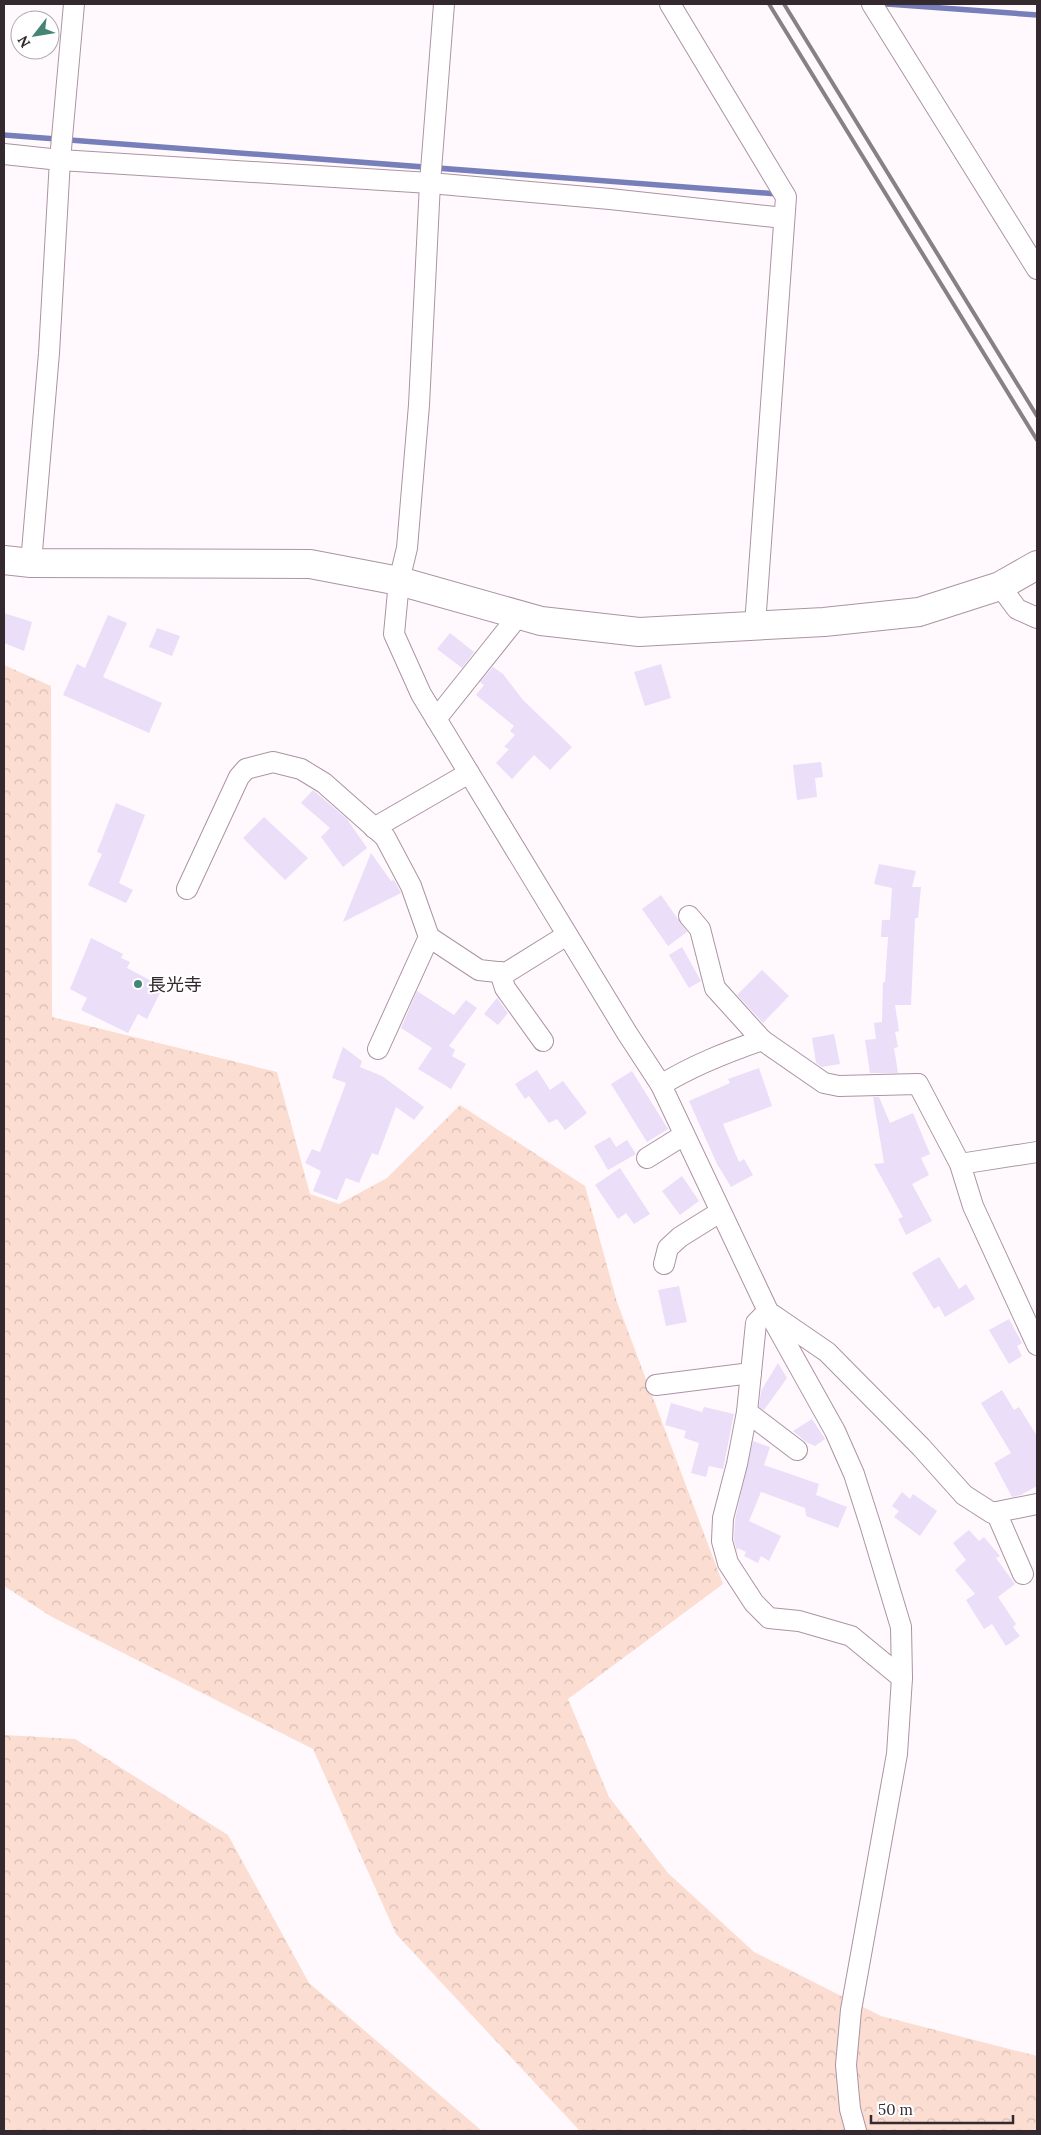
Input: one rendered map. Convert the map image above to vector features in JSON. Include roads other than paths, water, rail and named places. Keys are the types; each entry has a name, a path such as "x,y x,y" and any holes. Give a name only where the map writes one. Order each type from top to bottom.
{"street":[{"path":"31,563 49,352 60,160 74,4"},
{"path":"444,4 430,184 419,406 407,548 399,582 394,634 421,694 567,935 661,1085 768,1310 835,1431 854,1474 901,1627 902,1678 897,1754 850,2019 846,2065 850,2109 856,2131"},
{"path":"670,4 786,197 755,624"},
{"path":"872,4 1037,269"},
{"path":"4,154 60,160 430,184 610,199 784,218"},
{"path":"4,560 31,563 310,564 399,582 541,621 639,632 755,624 824,622 918,612 1000,586 1037,565"},
{"path":"1000,586 1017,609 1037,618"},
{"path":"436,719 519,615"},
{"path":"187,889 239,777 246,769 273,762 301,769 324,783 384,837 411,886 429,937 479,970 506,973 567,935"},
{"path":"374,828 469,773"},
{"path":"689,916 700,929 715,988 762,1040 824,1084 839,1086 918,1084 960,1164 973,1206 1037,1345"},
{"path":"378,1049 429,937"},
{"path":"500,972 504,988 543,1041"},
{"path":"661,1085 678,1074 723,1053 762,1040"},
{"path":"647,1158 684,1135"},
{"path":"960,1164 1037,1152"},
{"path":"664,1264 668,1248 680,1237 720,1212"},
{"path":"768,1310 756,1323 747,1412 737,1464 723,1518 722,1541 735,1576 754,1604 769,1618 799,1622 851,1636 902,1678"},
{"path":"768,1310 826,1352 921,1448 964,1495 992,1512 1037,1504"},
{"path":"656,1385 750,1373"},
{"path":"747,1412 797,1450"},
{"path":"996,1512 1023,1574"}],"waterway":[{"path":"887,4 1037,15"},
{"path":"4,135 777,194"}],"railway":[{"path":"769,4 1037,440"},
{"path":"784,4 1037,416"}],"place":[{"name":"長光寺","path":"138,984"}]}
